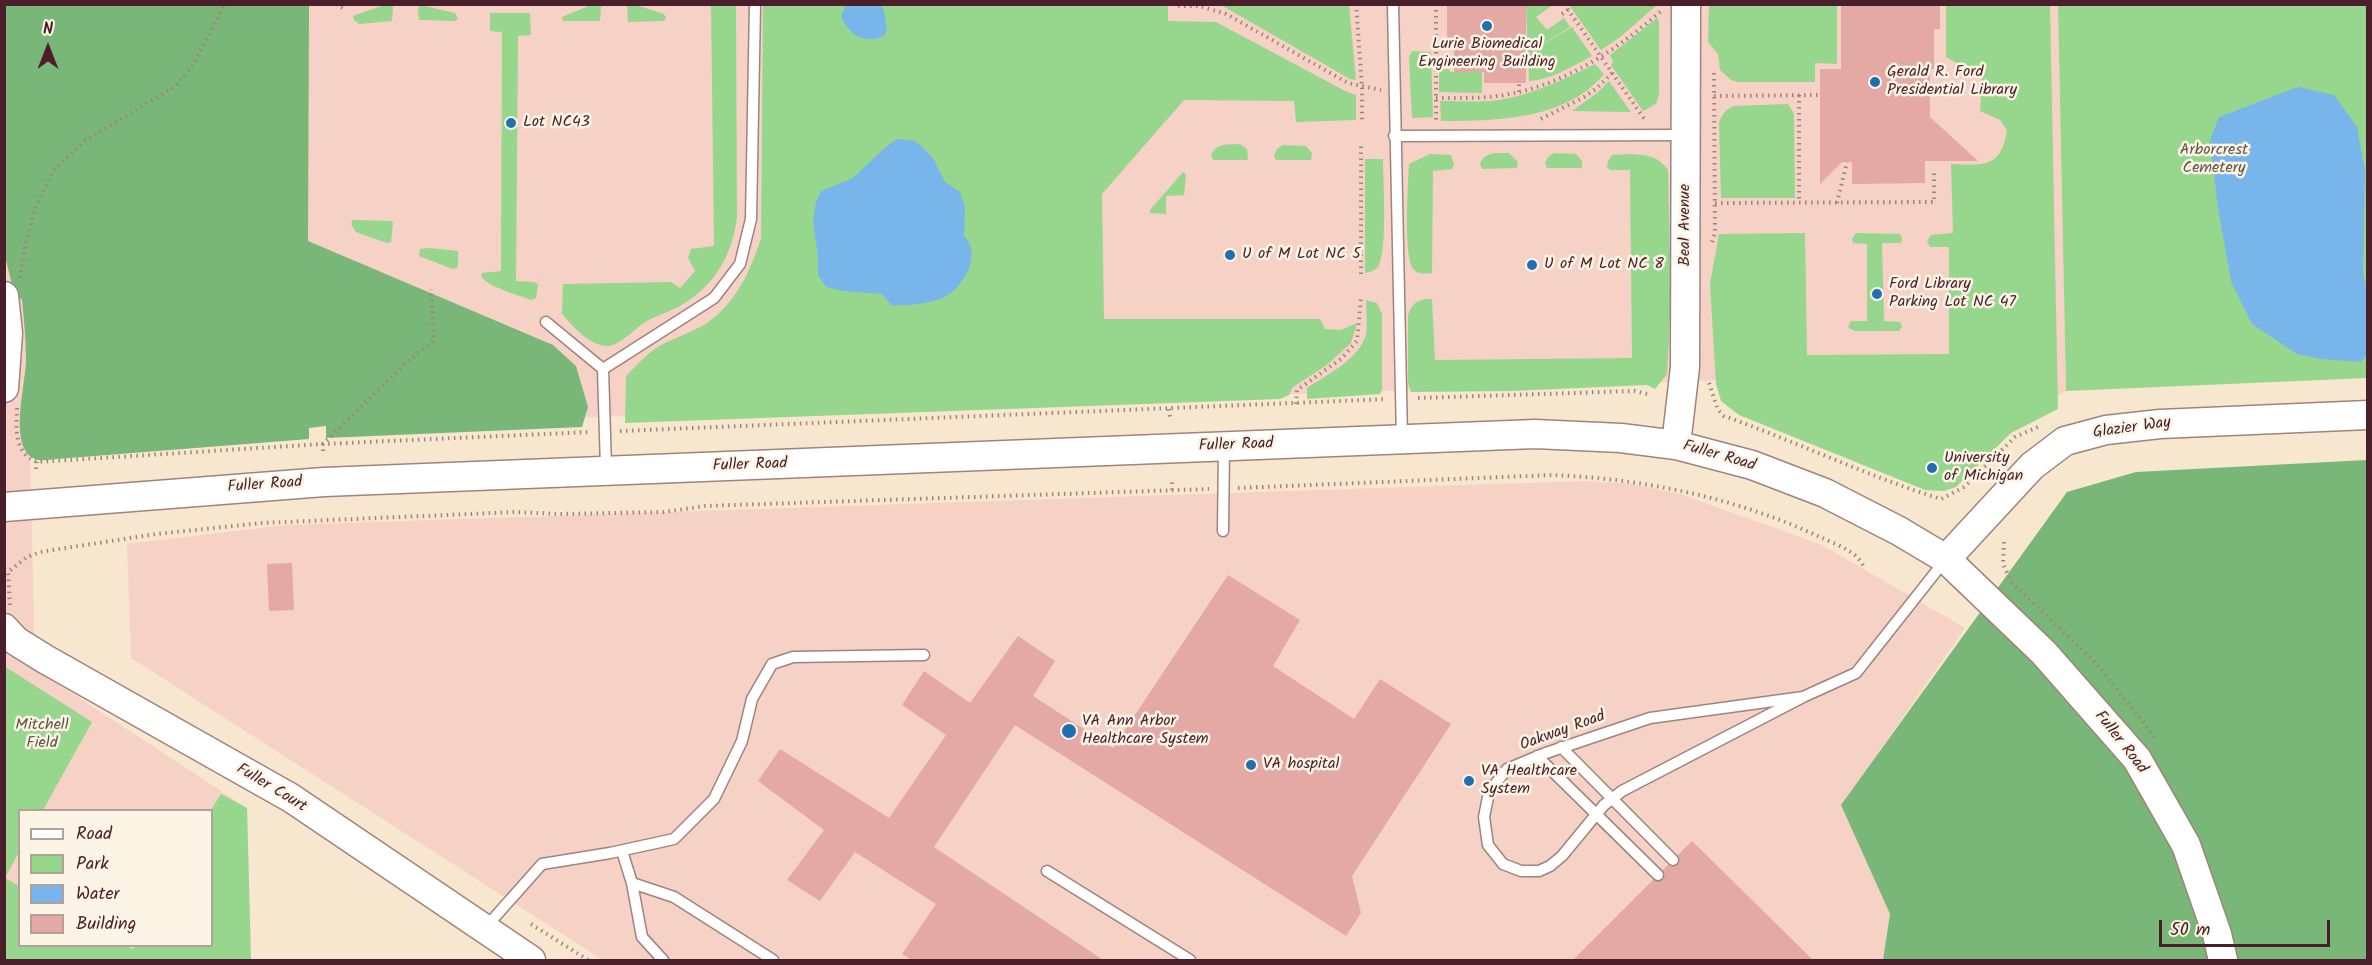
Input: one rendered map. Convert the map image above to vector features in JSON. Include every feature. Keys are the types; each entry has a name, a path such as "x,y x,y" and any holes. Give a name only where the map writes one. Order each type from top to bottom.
{"main road":[{"name":"Beal Avenue","path":"1676,6 1686,135 1685,367 1676,445"},
{"path":"11,393 8,333 12,290"},
{"name":"Glazier Way","path":"1946,559 2032,466 2066,441 2106,430 2160,424 2367,415"},
{"name":"Fuller Road","path":"4,507 324,482 1535,434 1621,438 1676,445 1752,465 1825,493 1899,531 1946,559 2044,653 2137,759 2186,845 2217,934 2223,960"},
{"name":"Fuller Court","path":"4,628 16,641 45,659 291,798 531,960"}],"lane":[{"path":"603,369 714,298 740,264 752,219 755,4"},
{"path":"1393,4 1393,92 1402,439"},
{"path":"1394,136 1686,135"},
{"path":"546,322 603,369 607,472"},
{"path":"1223,531 1224,447"},
{"name":"Oakway Road","path":"1803,697 1650,718 1562,747 1507,769 1489,792 1484,817 1488,845 1503,864 1521,871 1539,871 1550,866 1562,856 1611,799 1680,760 1856,672 1946,559"},
{"path":"484,929 542,864 622,851 674,839 714,799 742,741 752,699 772,664 793,657 924,655"},
{"path":"1562,747 1673,860"},
{"path":"1537,756 1658,875"},
{"path":"622,851 632,883 642,937 663,960"},
{"path":"1047,871 1190,960"},
{"path":"632,883 674,897 773,960"}],"path":[{"path":"12,290 35,208 54,170 86,140 174,87 192,67 221,7 229,4"},
{"path":"336,4 345,9"},
{"path":"1174,4 1174,6 1200,6 1226,14 1348,83 1393,92"},
{"path":"1356,4 1362,122"},
{"path":"1436,4 1436,116"},
{"path":"1564,4 1656,135"},
{"path":"1436,98 1478,98 1519,92 1548,83 1601,57 1676,6"},
{"path":"1562,14 1568,10"},
{"path":"1540,136 1541,117 1563,109 1584,97 1612,73"},
{"path":"1519,83 1519,92"},
{"path":"1798,95 1799,203"},
{"path":"1714,96 1820,95"},
{"path":"1361,146 1361,274"},
{"path":"1837,203 1847,162"},
{"path":"1715,203 1934,202 1934,173"},
{"path":"323,451 323,444 403,366 434,340 431,289"},
{"path":"1296,404 1297,390 1341,359 1358,341 1361,298"},
{"path":"11,393 19,444 27,458 37,462 323,444 605,431 1400,399 1634,391 1647,394"},
{"path":"1710,402 1715,402 1718,410 1724,416"},
{"path":"1169,409 1170,418"},
{"path":"36,469 37,462"},
{"path":"8,572 27,557 40,552 156,534 326,518 515,512 560,514 664,512 705,506 1224,489 1553,475 1600,477 1660,486 1742,506 1794,525 1845,549 1862,561 1864,568"},
{"path":"1172,482 1172,489"},
{"path":"39,545 40,552"},
{"path":"531,924 588,960"}],"shaded area":[{"name":"University of Michigan","path":"5,5 2058,5 2066,391 2030,411 1724,380 229,429 30,449 35,669 247,808 251,960 5,960"},
{"name":"VA Ann Arbor Healthcare System","path":"1585,481 1632,484 1680,494 1822,545 1965,628 1842,805 1890,914 1883,960 603,960 131,658 127,544 286,525"}],"green space":[{"path":"4,5 312,5 309,6 308,241 553,345 576,366 588,407 582,427 326,438 326,426 309,428 309,439 45,460 37,460 30,456 23,445 20,434 20,409 26,361 22,300 14,293 4,252"},
{"path":"384,5 393,7 392,21 359,24 354,20 353,16"},
{"path":"421,5 455,13 458,19 455,21 419,20 418,8"},
{"path":"591,5 601,6 600,21 563,21 562,17"},
{"path":"627,5 636,5 664,14 666,18 664,21 628,22"},
{"path":"711,5 736,5 737,218 731,246 719,270 701,291 674,309 645,322 616,344 600,345 582,334 562,314 563,284 671,282 680,288 695,271 688,258 691,249 714,246"},
{"path":"763,5 1168,5 1168,21 1216,22 1356,95 1356,120 1296,122 1294,101 1184,100 1102,194 1104,319 1320,319 1325,329 1341,330 1357,323 1351,343 1327,365 1293,387 1289,395 1280,399 625,423 626,376 656,348 707,323 726,306 747,274 761,238"},
{"path":"1221,5 1349,5 1356,80 1350,79"},
{"path":"1526,5 1553,5 1536,17 1547,30 1564,18 1570,27 1529,53 1572,27 1592,56 1553,75 1529,81"},
{"path":"1569,5 1657,5 1619,38 1601,50"},
{"path":"1709,5 1837,5 1837,64 1815,63 1815,82 1737,82 1731,80 1720,70 1718,54 1708,42"},
{"path":"1946,5 2050,5 2058,409 2011,433 1956,487 1944,491 1925,490 1739,415 1721,401 1716,384 1710,284 1719,234 1805,233 1807,355 1949,354 1949,247 1930,247 1927,241 1931,235 1953,233 1951,164 1972,165 1989,162 2000,152 2007,130 2000,120 1980,111 1982,77 1946,57"},
{"name":"Arborcrest Cemetery","path":"2058,5 2367,5 2367,378 2066,391"},
{"path":"490,13 530,13 531,35 518,36 516,281 538,284 536,298 531,300 496,287 481,276 482,273 501,271 502,32 490,31"},
{"path":"1657,18 1659,21 1659,94 1656,104 1643,111 1611,65 1613,62 1610,55"},
{"path":"1412,51 1431,52 1433,117 1412,118 1409,57"},
{"path":"1595,64 1604,74 1570,101 1550,109 1507,118 1441,121 1440,101 1491,101 1518,96 1558,82"},
{"path":"1439,69 1449,69 1450,72 1482,72 1482,93 1439,92"},
{"path":"1609,81 1631,112 1572,111 1597,93"},
{"path":"1788,104 1794,114 1795,198 1721,198 1719,123 1723,115 1734,106"},
{"path":"1240,144 1247,149 1248,160 1213,160 1211,155 1216,148 1223,145"},
{"path":"1283,145 1306,146 1312,153 1311,160 1276,160 1274,155"},
{"path":"1509,153 1518,162 1517,168 1482,169 1480,163 1485,156"},
{"path":"1554,153 1576,154 1582,161 1582,168 1547,168 1545,163"},
{"path":"1430,154 1451,155 1454,165 1452,169 1433,171 1432,273 1418,273 1414,270 1408,252 1409,164"},
{"path":"1631,154 1652,157 1668,170 1671,297 1667,374 1655,389 1647,385 1511,391 1411,392 1408,382 1408,315 1414,304 1423,300 1432,299 1435,360 1632,358 1630,170 1610,170 1607,167 1612,155"},
{"path":"1365,159 1383,159 1384,215 1381,259 1378,267 1365,273"},
{"path":"1183,172 1186,175 1184,195 1166,196 1166,214 1150,213 1150,210"},
{"path":"353,220 391,221 393,223 391,242 387,243 356,232 351,224"},
{"path":"1856,233 1900,234 1902,238 1901,243 1882,243 1884,321 1900,322 1902,327 1899,331 1854,331 1848,327 1851,321 1867,321 1867,244 1853,243 1852,239"},
{"path":"420,249 458,251 458,267 450,268 419,256"},
{"path":"1366,300 1377,303 1382,314 1382,389 1380,394 1307,399 1307,388 1342,366 1362,343 1367,330"},
{"path":"2367,460 2367,960 1883,960 1890,914 1841,805 2067,492 2136,472"},
{"name":"Mitchell Field","path":"4,666 92,722 44,809 18,809 18,854 5,878 18,885 18,947 128,947 133,949 135,947 213,947 212,809 221,794 247,808 251,960 5,960"}],"water":[{"path":"846,5 880,5 884,10 887,30 884,36 870,39 852,33 841,16"},
{"path":"2298,87 2334,95 2357,127 2365,171 2363,272 2367,295 2368,353 2361,362 2321,359 2297,354 2252,324 2231,281 2218,208 2210,141 2219,117"},
{"path":"897,139 915,141 933,158 945,182 960,192 965,207 964,236 972,252 968,270 950,294 931,302 891,305 882,294 843,291 826,287 818,275 813,220 816,202 821,191 853,178"}],"building":[{"name":"Lurie Biomedical Engineering Building","path":"1447,4 1526,4 1526,83 1484,83 1484,72 1454,72 1454,48 1447,48"},
{"name":"Gerald R. Ford Presidential Library","path":"1841,4 1940,4 1940,29 1934,29 1934,69 1930,69 1930,117 1978,161 1925,161 1925,183 1852,184 1852,162 1842,162 1820,184 1820,69 1841,69"},
{"path":"292,563 294,610 269,611 267,564"},
{"name":"VA hospital","path":"1228,575 1300,620 1273,666 1354,719 1380,679 1451,724 1352,876 1361,913 1346,936 1015,725 934,847 1103,960 912,960 902,954 936,904 855,852 820,901 787,880 824,830 758,781 780,749 889,818 946,735 902,705 924,671 970,703 1018,636 1055,661 1033,696 1113,748"},
{"path":"1692,841 1813,960 1573,960"}],"place":[{"name":"Lurie Biomedical Engineering Building","path":"1487,26"},
{"name":"Gerald R. Ford Presidential Library","path":"1875,82"},
{"name":"Lot NC43","path":"511,123"},
{"name":"U of M Lot NC 5","path":"1230,255"},
{"name":"U of M Lot NC 8","path":"1532,265"},
{"name":"Ford Library Parking Lot NC 47","path":"1877,294"},
{"name":"University of Michigan","path":"1932,468"},
{"name":"VA Ann Arbor Healthcare System","path":"1069,731"},
{"name":"VA hospital","path":"1251,765"},
{"name":"VA Healthcare System","path":"1469,781"}]}
